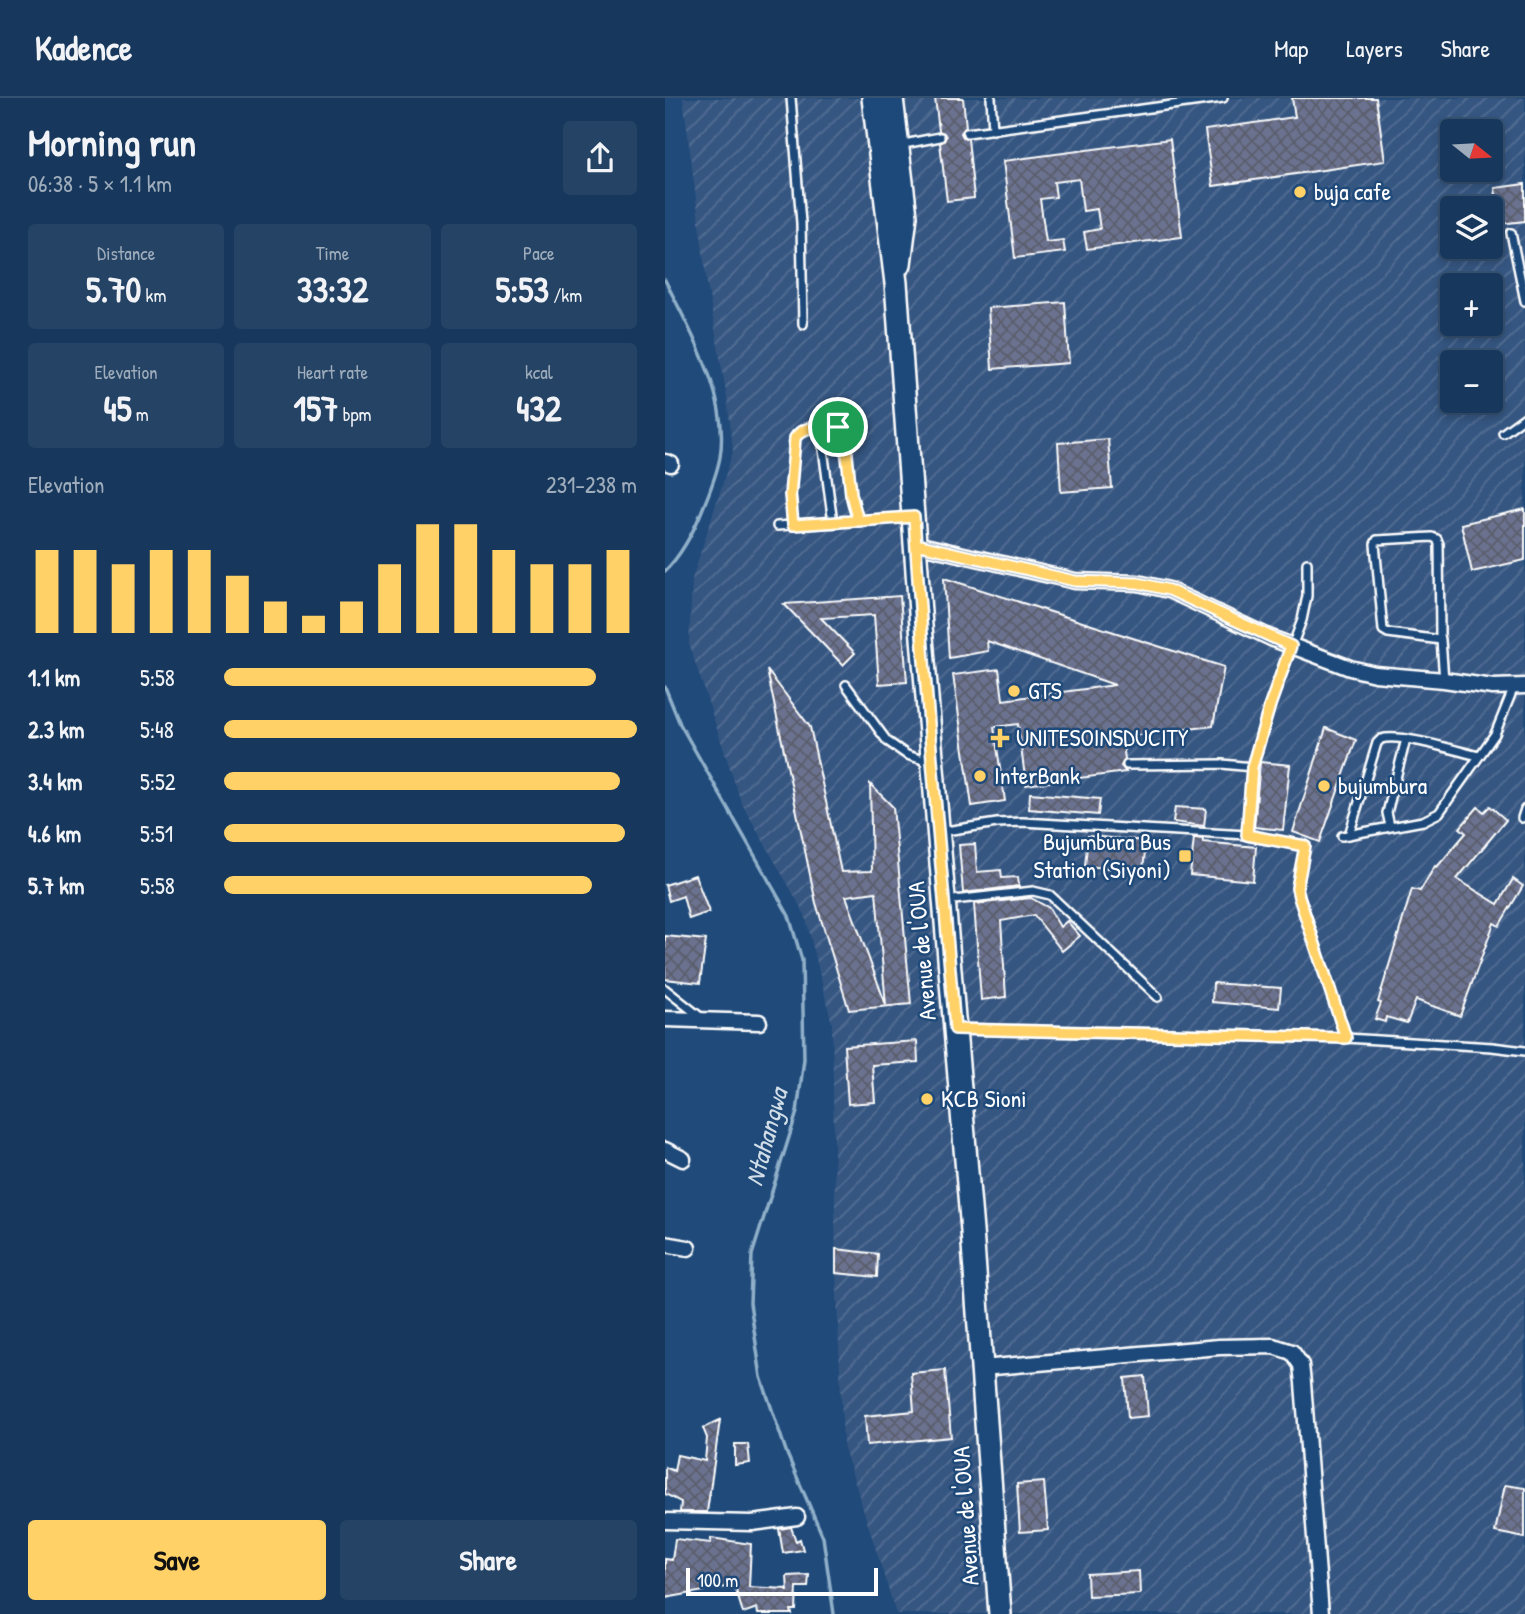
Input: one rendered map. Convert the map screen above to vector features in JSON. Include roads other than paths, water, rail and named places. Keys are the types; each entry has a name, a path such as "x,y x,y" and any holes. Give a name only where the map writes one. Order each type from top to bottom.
{"main road":[{"name":"Avenue de l'OUA","path":"873,98 890,148 906,216 905,237 896,283 1000,1614"},
{"name":"Avenue de l'OUA","path":"890,148 892,98"}],"street":[{"path":"916,544 1075,581 1138,583 1169,590 1291,646 1350,668 1375,674 1493,687 1520,686"},
{"path":"665,1019 759,1022"},
{"path":"665,1150 683,1159"},
{"path":"665,1244 688,1248"},
{"path":"982,1368 1219,1347 1273,1346 1292,1352 1301,1365 1303,1382 1321,1614"},
{"path":"665,1521 753,1523 797,1517"}],"lane":[{"path":"791,98 801,223 803,324"},
{"path":"991,98 993,130"},
{"path":"967,132 1223,98"},
{"path":"890,148 940,137"},
{"path":"1511,233 1525,301"},
{"path":"1503,433 1525,417"},
{"path":"793,525 790,495 795,438 805,429 820,427 843,429 851,494 858,521"},
{"path":"820,427 833,523"},
{"path":"777,526 914,517"},
{"path":"1441,640 1383,631 1375,544 1377,540 1437,539 1444,680"},
{"path":"1247,835 1252,767 1270,705 1302,620 1307,596 1307,563"},
{"path":"846,685 887,741 907,755 933,763"},
{"path":"1479,756 1406,739 1384,737 1377,743 1346,836 1423,821 1440,813 1495,734 1520,686"},
{"path":"1390,826 1387,813 1406,739"},
{"path":"1126,765 1221,764 1252,767"},
{"path":"1522,818 1525,809"},
{"path":"939,832 1023,822 1247,835 1305,846 1297,888 1346,1038"},
{"path":"944,901 1033,891 1050,895 1158,997"},
{"path":"665,989 703,1020"},
{"path":"955,1029 1346,1038 1525,1051"}],"waterway":[{"name":"Ntahangwa","path":"665,280 706,365 714,388 722,434 717,470 700,517 683,549 665,571"},
{"name":"Ntahangwa","path":"665,687 680,724 789,916 802,960 804,1059 797,1112 752,1255 750,1303 761,1377 787,1454 823,1537 834,1614"}],"place":[{"name":"buja cafe","path":"1300,192"},
{"name":"GTS","path":"1014,691"},
{"name":"UNITESOINSDUCITY","path":"1000,738"},
{"name":"InterBank","path":"980,776"},
{"name":"bujumbura","path":"1324,786"},
{"name":"Bujumbura Bus Station (Siyoni)","path":"1185,856"},
{"name":"KCB Sioni","path":"927,1099"}]}
